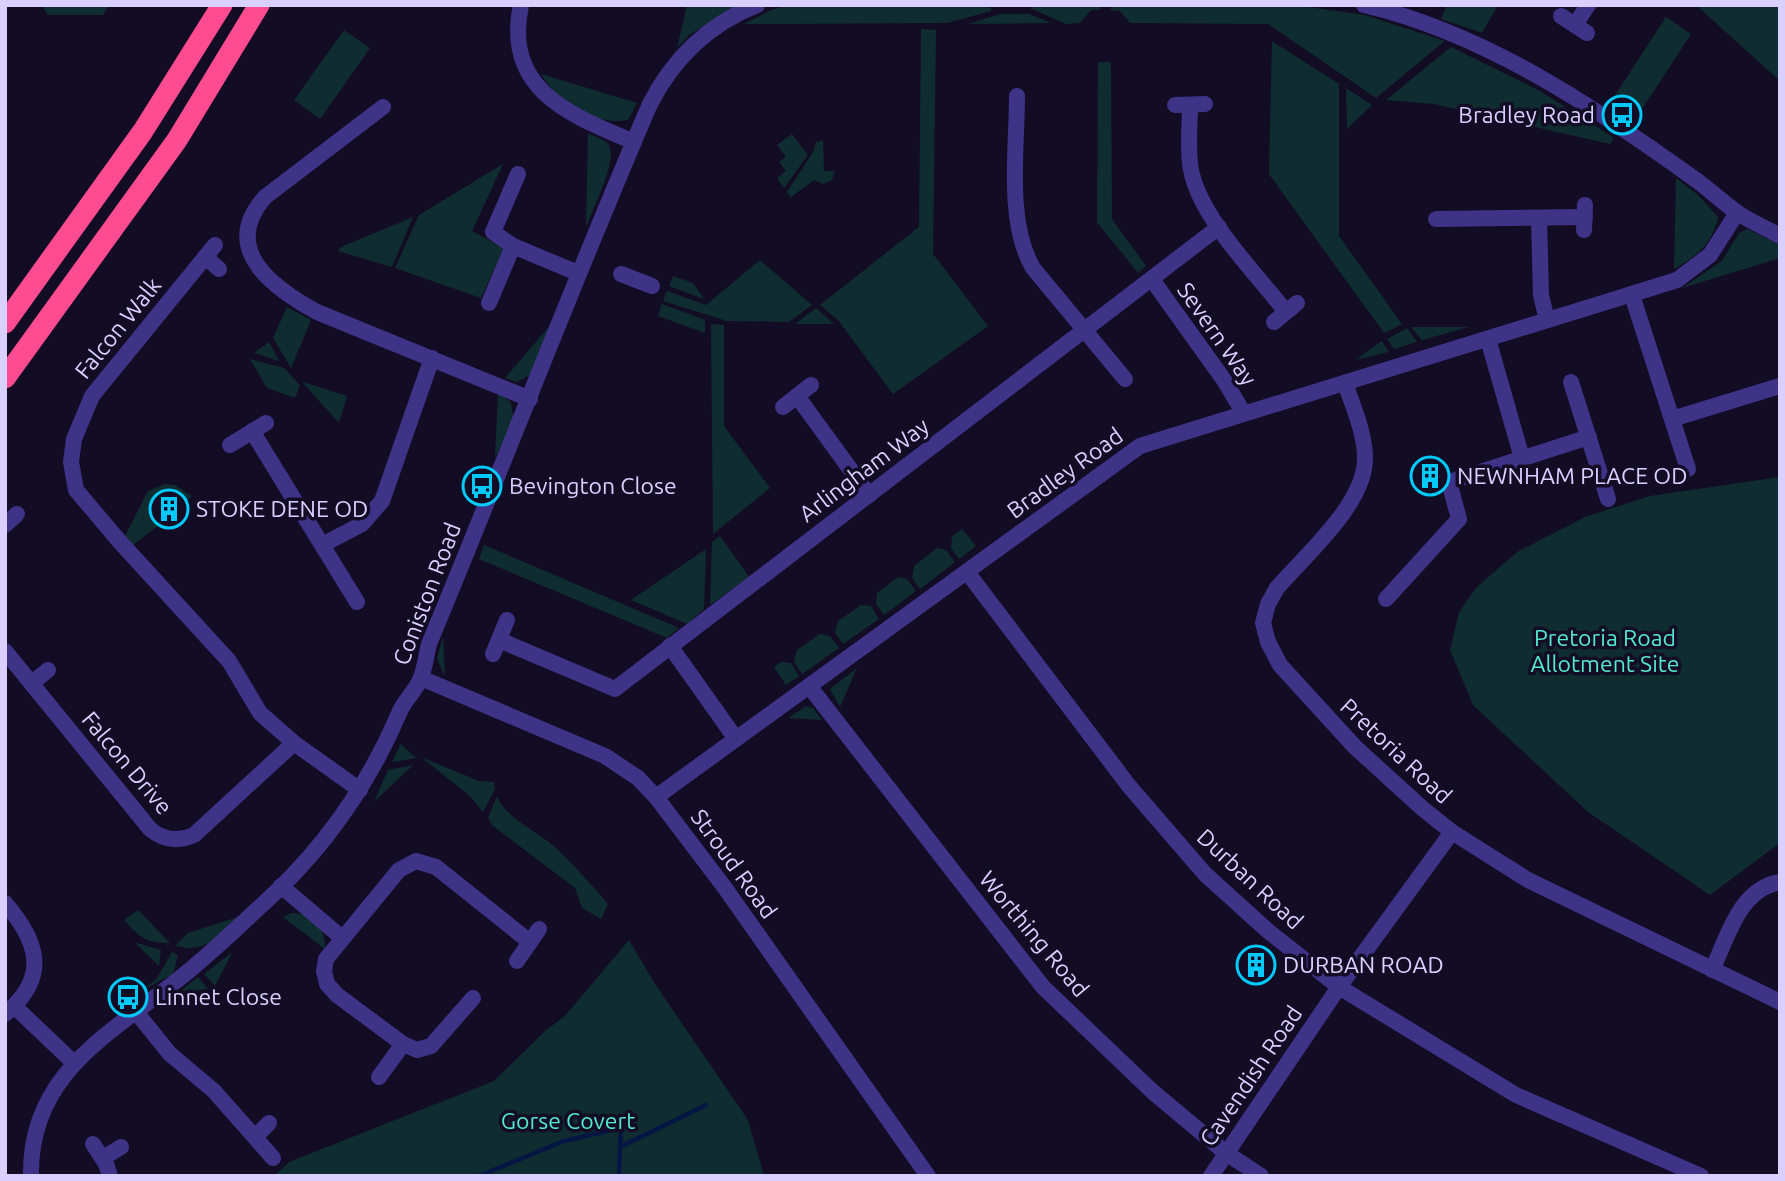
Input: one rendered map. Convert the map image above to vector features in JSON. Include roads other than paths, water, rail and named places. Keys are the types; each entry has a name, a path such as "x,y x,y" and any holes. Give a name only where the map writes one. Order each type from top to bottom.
{"highway":[{"path":"5,323 144,131 222,5"},
{"path":"5,378 177,141 260,5"}],"street":[{"path":"521,5 519,47 526,66 542,91 565,112 634,142"},
{"name":"Coniston Road","path":"31,1176 30,1156 37,1126 51,1092 73,1062 216,948 281,886 309,857 374,768 401,708 421,678 429,643 530,399 578,273 661,83 688,49 713,27 757,5"},
{"path":"1364,5 1433,27 1525,70 1599,113 1693,177 1737,213 1780,236"},
{"path":"1574,25 1588,5"},
{"path":"1017,96 1017,212 1020,238 1033,268 1125,379"},
{"path":"1190,105 1190,169 1198,194 1219,227 1286,312"},
{"path":"371,109 265,197 254,210 248,225 253,260 263,275 289,297 317,312 530,399"},
{"path":"518,174 493,232 513,246 578,273"},
{"name":"Bradley Road","path":"656,797 1140,446 1243,412 1632,295 1690,273 1723,239 1737,213"},
{"path":"1436,219 1585,217"},
{"path":"1539,218 1541,295 1548,320"},
{"name":"Arlingham Way","path":"507,620 496,647 615,689 1153,281 1219,227"},
{"path":"489,303 513,246"},
{"name":"Falcon Walk","path":"219,269 210,251 92,397 74,439 71,462 76,490 120,542 149,562 229,661 260,713 294,743"},
{"path":"621,274 653,286"},
{"name":"Severn Way","path":"1153,281 1224,380 1243,412"},
{"path":"1632,295 1688,469"},
{"path":"1488,339 1522,458"},
{"path":"324,544 362,524 382,501 432,358"},
{"path":"1572,382 1608,499"},
{"name":"Pretoria Road","path":"1345,383 1363,437 1365,468 1361,483 1341,515 1277,588 1268,604 1263,623 1268,642 1280,666 1297,688 1345,737 1394,784 1452,832 1528,880 1780,1002"},
{"path":"811,385 790,401 869,495"},
{"path":"1672,419 1780,386"},
{"path":"230,445 259,427 353,595 365,580"},
{"path":"1386,599 1458,519 1449,482 1589,437"},
{"name":"Durban Road","path":"967,572 1129,786 1205,874 1268,931 1339,987 1516,1095 1701,1176"},
{"path":"670,646 736,739"},
{"name":"Falcon Drive","path":"5,651 150,829 164,838 178,839 194,835 294,743"},
{"path":"32,684 48,670"},
{"name":"Stroud Road","path":"421,678 605,757 638,778 656,797 725,888 928,1176"},
{"name":"Worthing Road","path":"809,686 1042,987 1153,1092 1226,1153 1261,1176"},
{"path":"294,743 360,790"},
{"name":"Cavendish Road","path":"1211,1176 1339,987 1452,832"},
{"path":"473,998 431,1046 416,1050 403,1044 337,995 327,984 324,971 326,959 341,937 399,870 416,861 436,867 534,936 517,961"},
{"path":"1712,970 1747,898 1757,889 1780,882"},
{"path":"281,886 341,937"},
{"path":"5,903 26,927 35,961 31,978 10,1010 73,1062"},
{"path":"136,1012 170,1054 214,1091 273,1157"},
{"path":"379,1077 403,1044"},
{"path":"256,1136 269,1123"},
{"path":"93,1144 103,1158 110,1176"},
{"path":"103,1158 121,1147"}],"waterway":[{"path":"479,1176 564,1141 621,1128 620,1147 706,1105"},
{"path":"619,1176 620,1147"}],"place":[{"name":"Bradley Road","path":"1622,115"},
{"name":"NEWNHAM PLACE OD","path":"1430,476"},
{"name":"Bevington Close","path":"482,486"},
{"name":"STOKE DENE OD","path":"169,509"},
{"name":"DURBAN ROAD","path":"1256,965"},
{"name":"Linnet Close","path":"128,997"}],"park label":[{"name":"Pretoria Road Allotment Site","path":"1605,651"},
{"name":"Gorse Covert","path":"568,1121"}]}
